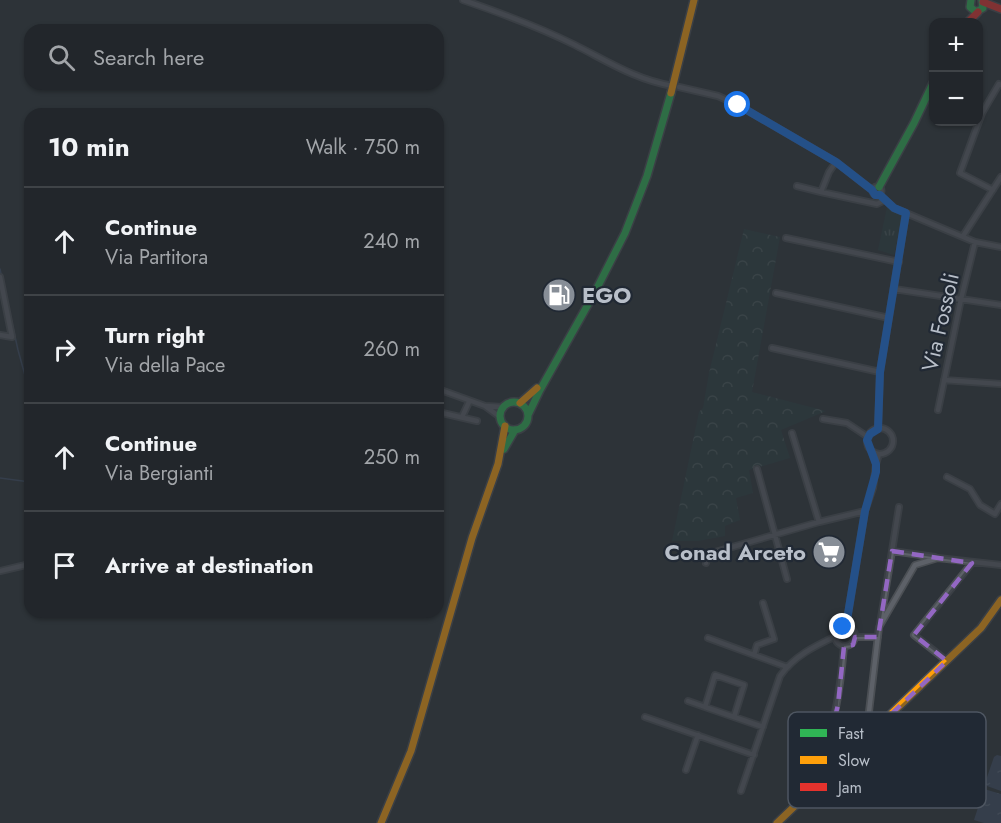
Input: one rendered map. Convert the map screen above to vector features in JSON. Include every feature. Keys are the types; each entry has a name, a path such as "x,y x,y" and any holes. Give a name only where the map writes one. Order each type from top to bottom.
{"main road":[{"path":"381,823 411,751 472,537 500,456 516,430 524,427 543,381 564,348 632,218 676,87 694,0"},
{"path":"969,18 970,2 998,8"},
{"path":"972,18 982,5"},
{"path":"877,191 914,123 929,90"},
{"path":"520,403 543,381"},
{"path":"500,456 505,426 500,417 503,407 512,402 520,403 526,407 528,415"},
{"path":"505,426 516,430"},
{"path":"894,712 981,628 1001,600"},
{"path":"777,823 792,808"}],"street":[{"path":"463,0 500,12 638,77 718,96 738,105 836,162 877,191 885,200 906,213 975,242 1001,247"},
{"path":"993,190 960,173 982,113 1000,83"},
{"path":"821,192 836,162"},
{"path":"963,236 1001,177"},
{"path":"797,186 877,204 885,200"},
{"path":"878,429 880,372 906,213"},
{"path":"786,238 899,262"},
{"name":"Via Fossoli","path":"938,411 975,242"},
{"path":"0,277 12,337 0,335"},
{"path":"894,289 1001,305"},
{"path":"776,293 889,318"},
{"path":"772,348 880,372"},
{"path":"944,380 1001,384"},
{"path":"444,392 469,402 503,407"},
{"path":"462,417 469,402"},
{"path":"485,406 500,417"},
{"path":"444,413 477,422"},
{"path":"823,419 848,423 868,437"},
{"path":"878,429 889,432 893,442 890,450 879,454 868,447 868,437 872,431 878,429"},
{"path":"792,433 819,522"},
{"path":"873,452 876,464"},
{"path":"846,626 865,511 873,488 879,454"},
{"path":"757,469 787,579"},
{"path":"946,477 970,489 980,505 995,514 1001,504"},
{"path":"869,712 879,627 899,507"},
{"path":"706,563 708,556 715,552 865,511"},
{"path":"892,551 1001,565"},
{"path":"879,627 915,565 938,558"},
{"path":"947,662 914,635 972,563"},
{"path":"0,571 24,565"},
{"path":"754,655 757,645 774,639 763,603"},
{"path":"846,626 838,630 836,636 839,644 850,645 855,637"},
{"path":"846,626 852,629 855,637"},
{"path":"741,792 780,676 787,666 813,647 836,636"},
{"path":"855,637 878,637"},
{"path":"708,638 787,666"},
{"path":"836,712 844,646"},
{"path":"705,707 716,675 744,685 734,717"},
{"path":"688,701 763,727"},
{"path":"645,717 754,755"},
{"path":"686,770 698,735"}],"highlighted area":[{"path":"892,551 972,563 914,635 947,661 839,764 825,757 838,705 844,646 853,645 855,637 878,637"}],"green space":[{"path":"887,207 902,216 894,255 878,250"},
{"path":"744,229 780,237 752,392 826,411 781,430 790,458 749,470 753,493 736,498 740,520 725,526 725,536 698,541 672,541 699,412 703,408 709,373"}],"water":[{"path":"1001,756 1001,791 986,784 994,757"},
{"path":"986,790 1001,794 1001,823 984,823 974,820 978,808 986,808"}],"waterway":[{"path":"0,269 24,372"},
{"path":"0,478 24,481"}],"traffic: fast":[{"path":"971,0 970,7 976,12 983,8 982,0"},
{"path":"879,187 929,92"},
{"path":"528,415 625,233 647,176 671,93"},
{"path":"514,402 524,406 528,416 524,426 514,430 504,426 500,416 504,406 514,402"},
{"path":"504,449 515,430"}],"traffic: slow":[{"path":"671,93 694,0"},
{"path":"520,403 537,388"},
{"path":"381,823 411,751 472,538 498,464 505,426"},
{"path":"893,712 981,628 1001,600"},
{"path":"777,823 793,808"}],"traffic: jam":[{"path":"983,2 1001,9"},
{"path":"972,18 978,12"}],"place":[{"name":"EGO","path":"559,295"},
{"name":"Conad Arceto","path":"829,552"}],"route":[{"path":"738,105 836,162 872,190 875,195 880,195 894,208 906,213 880,372 878,429 872,431 867,440 868,447 873,452 876,472 865,511 846,626 843,627"}]}
